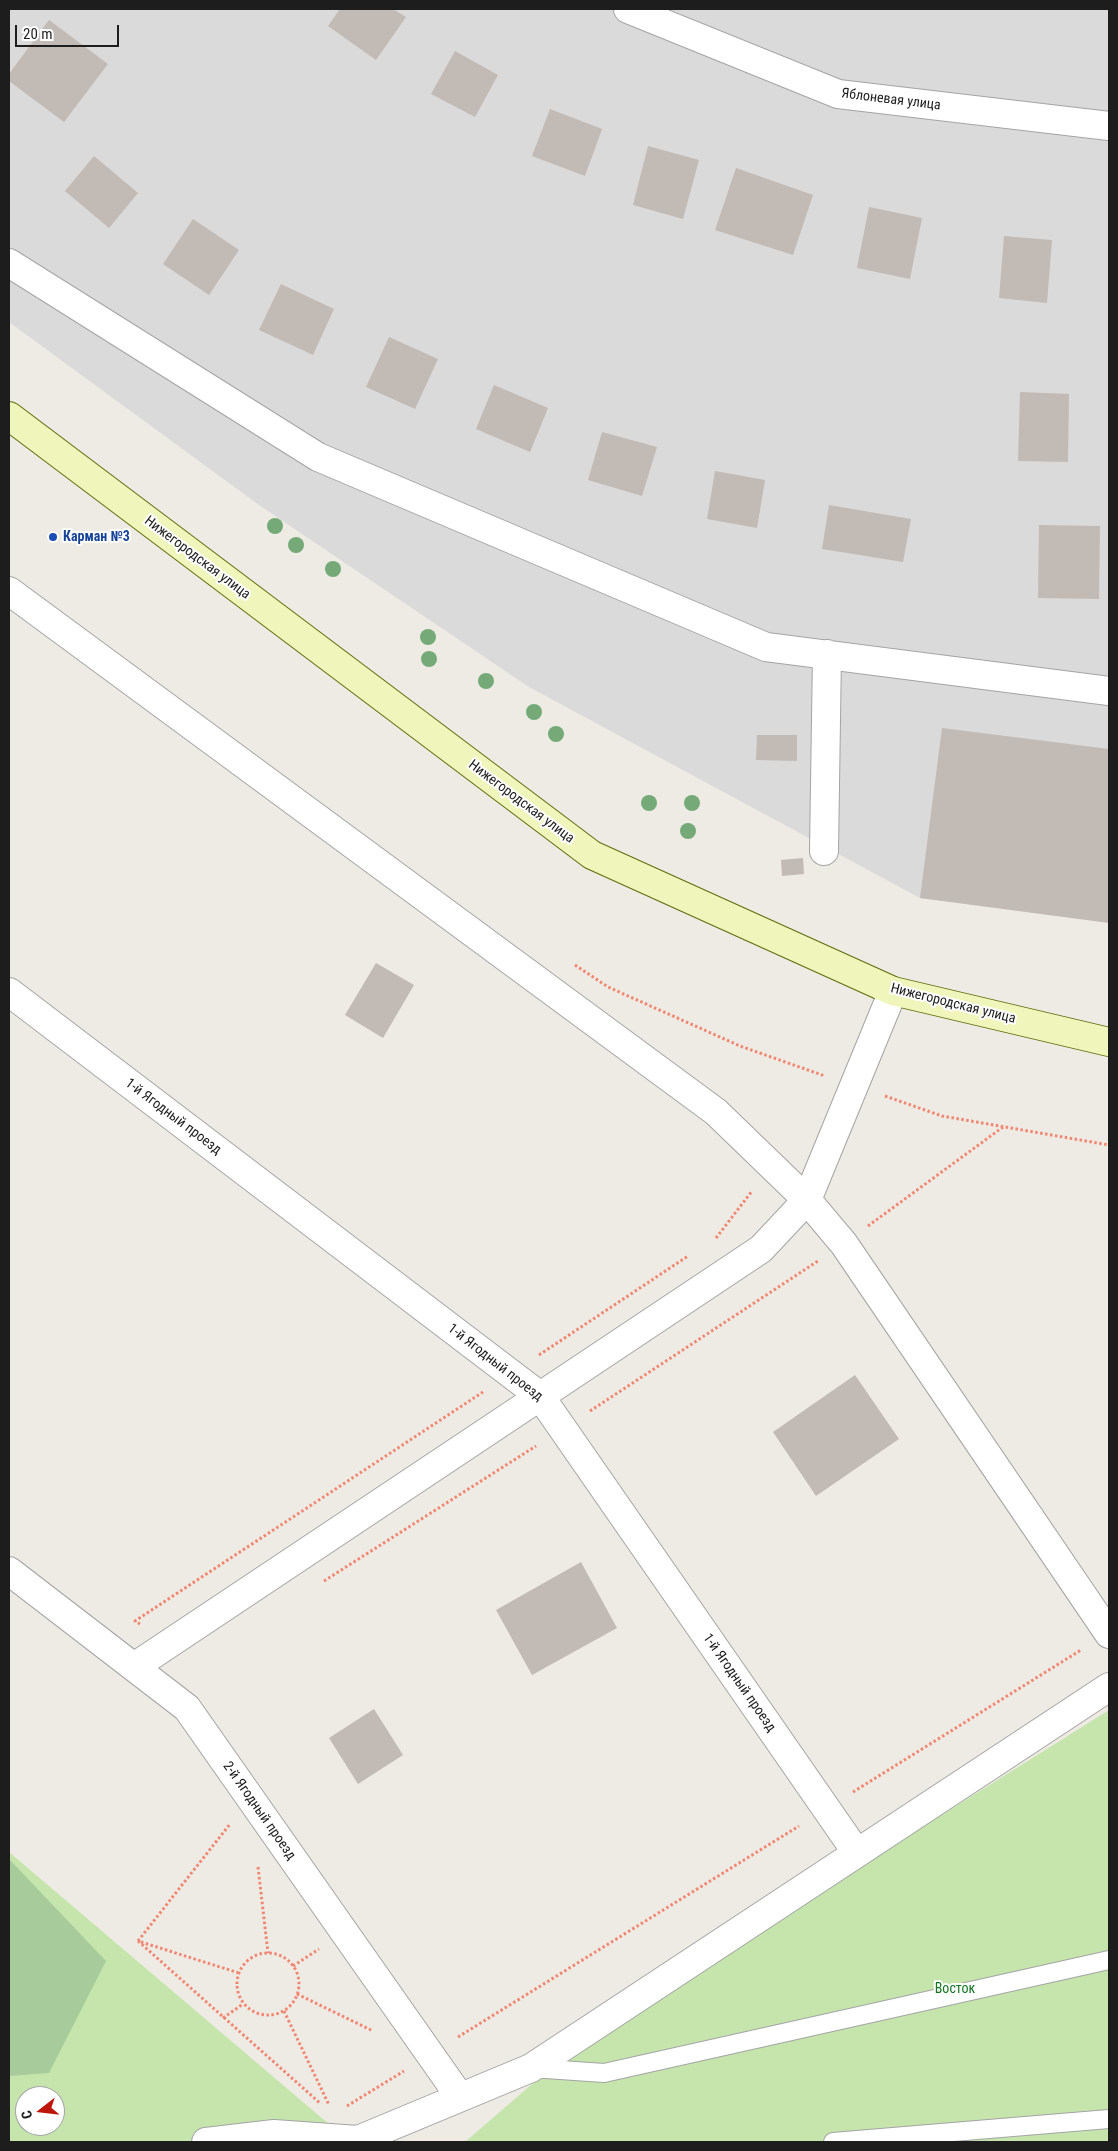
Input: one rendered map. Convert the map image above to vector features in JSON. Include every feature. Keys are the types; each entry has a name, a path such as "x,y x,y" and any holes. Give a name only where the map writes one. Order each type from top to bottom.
{"street":[{"name":"Яблоневая улица","path":"628,9 838,94 1109,126"},
{"path":"9,263 318,457 766,647 1109,691"},
{"name":"Нижегородская улица","path":"9,416 592,855 892,991 1109,1042"},
{"path":"9,591 716,1112 806,1200 844,1244 1109,1634"},
{"path":"824,851 827,654"},
{"path":"134,1667 762,1249 806,1200 892,991"},
{"name":"1-й Ягодный проезд","path":"9,992 540,1396 857,1853"},
{"name":"2-й Ягодный проезд","path":"9,1571 187,1708 460,2097"},
{"path":"206,2142 274,2134 360,2142 460,2097 531,2068 1109,1687"}],"lane":[{"path":"531,2068 604,2073 1109,1960"},
{"path":"833,2142 1109,2119"}],"path":[{"path":"567,961 608,987 732,1043 853,1086 942,1116 1109,1145"},
{"path":"342,2110 1109,1634"},
{"path":"138,1942 237,1816 252,1800"},
{"path":"258,1864 268,1953"},
{"path":"138,1942 239,1973"},
{"path":"138,1942 327,2107 284,2011"},
{"path":"268,1953 286,1959 293,1966 299,1984 294,2000 284,2011 266,2016 258,2014 243,2004 236,1984 243,1965 250,1959 268,1953"},
{"path":"297,1994 378,2033"},
{"path":"223,2018 243,2004"}],"shaded area":[{"path":"9,9 1109,9 1109,922 920,898 529,687 259,505 9,322"}],"green space":[{"name":"Восток","path":"1109,1710 1109,2142 465,2142 583,2040"},
{"path":"9,1852 350,2142 9,2142"},
{"path":"9,1859 106,1961 49,2073 9,2076"}],"building":[{"path":"340,9 393,9 406,17 376,60 328,26"},
{"path":"49,20 108,64 64,122 9,81 9,74"},
{"path":"455,51 498,75 475,117 431,94"},
{"path":"550,109 602,129 585,176 532,156"},
{"path":"648,146 699,160 683,219 633,205"},
{"path":"94,156 138,193 109,228 65,191"},
{"path":"736,168 813,195 793,255 715,230"},
{"path":"869,207 922,218 910,279 857,268"},
{"path":"193,219 239,250 209,295 163,264"},
{"path":"1004,236 1052,240 1047,303 999,298"},
{"path":"281,284 334,309 313,355 259,330"},
{"path":"389,337 438,359 415,409 366,387"},
{"path":"494,385 548,408 530,452 476,429"},
{"path":"1020,392 1069,394 1068,462 1018,461"},
{"path":"602,432 657,447 642,496 588,480"},
{"path":"715,471 765,480 757,528 707,519"},
{"path":"829,505 911,519 903,562 822,549"},
{"path":"1039,525 1100,526 1099,599 1038,598"},
{"path":"942,728 1109,749 1109,923 920,898"},
{"path":"757,735 797,735 797,761 756,760"},
{"path":"803,858 804,874 782,876 781,860"},
{"path":"376,963 414,985 383,1038 345,1015"},
{"path":"855,1375 899,1439 816,1496 773,1432"},
{"path":"581,1562 617,1628 532,1675 496,1610"},
{"path":"374,1709 403,1755 358,1784 329,1738"}],"place":[{"name":"Карман №3","path":"53,537"}]}
